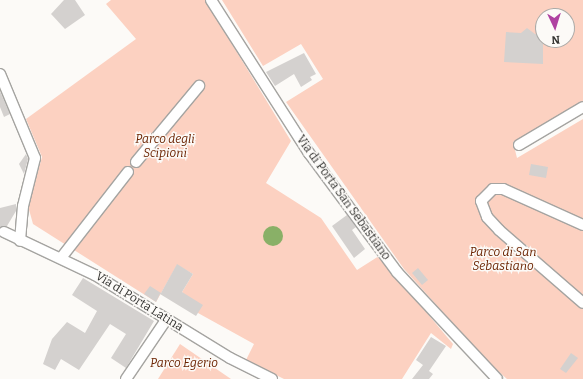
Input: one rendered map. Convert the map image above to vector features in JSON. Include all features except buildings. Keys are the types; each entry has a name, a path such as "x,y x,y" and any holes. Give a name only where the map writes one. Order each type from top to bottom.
{"street":[{"name":"Via di Porta San Sebastiano","path":"211,0 309,153 392,267 430,310 496,379"},
{"path":"0,74 36,158 23,206 20,241"},
{"path":"136,162 199,86"},
{"path":"519,145 583,107"},
{"path":"61,258 128,172"},
{"path":"583,225 503,189 493,189 481,201 487,217 499,230 583,303"},
{"name":"Via di Porta Latina","path":"4,232 20,241 61,258 96,275 166,320 272,379"},
{"path":"126,379 166,320"}],"green space":[{"name":"Parco degli Scipioni","path":"111,0 205,0 291,141 266,183 321,218 357,270 379,256 453,344 451,349 431,333 402,379 284,379 246,360 254,344 198,313 182,292 193,274 177,265 156,302 33,224 28,206 42,157 26,119 136,39 106,4"},
{"name":"Parco di San Sebastiano","path":"222,0 583,0 583,104 513,142 517,158 583,119 583,379 507,379 486,360 404,269 286,102 323,79 301,44 263,66"},
{"name":"Parco Egerio","path":"180,344 231,379 158,379"}],"shaded area":[{"path":"273,226 280,229 283,236 280,243 273,246 266,243 263,236 266,229"}]}
